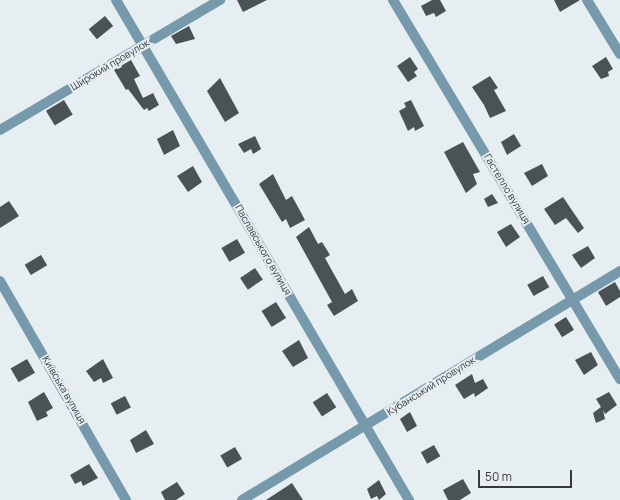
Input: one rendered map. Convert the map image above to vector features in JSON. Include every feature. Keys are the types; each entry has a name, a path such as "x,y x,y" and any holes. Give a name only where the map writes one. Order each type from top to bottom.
{"street":[{"name":"Паславського вулиця","path":"116,0 409,500"},
{"name":"Широкий провулок","path":"0,130 220,0"},
{"name":"Гастелло вулиця","path":"393,0 574,299 620,379"},
{"path":"587,0 620,54"},
{"name":"Кубанський провулок","path":"242,500 620,271"},
{"name":"Київська вулиця","path":"0,281 126,500"}],"building":[{"path":"237,0 267,0 243,12"},
{"path":"432,0 440,0 446,11 436,17 434,13 426,16 421,6"},
{"path":"554,0 580,0 560,12"},
{"path":"105,16 113,26 97,39 89,29"},
{"path":"189,26 195,39 176,44 171,36"},
{"path":"410,57 418,69 414,72 417,76 408,82 397,66"},
{"path":"606,57 613,69 608,72 609,76 601,79 592,66"},
{"path":"131,60 140,76 134,79 143,98 153,93 159,105 149,111 147,108 144,110 128,89 126,90 114,70"},
{"path":"490,76 498,88 494,90 506,111 490,118 484,105 472,87"},
{"path":"220,78 239,113 225,122 207,91"},
{"path":"64,100 73,115 55,125 46,111"},
{"path":"411,100 424,126 415,131 414,127 408,131 399,111 406,107 404,103"},
{"path":"173,130 180,146 164,155 157,139"},
{"path":"514,134 521,146 507,155 501,142"},
{"path":"255,136 261,149 253,154 251,149 244,153 238,144"},
{"path":"463,142 480,172 473,174 477,184 466,193 444,152"},
{"path":"542,164 548,176 532,186 524,173"},
{"path":"193,166 202,182 188,192 177,176"},
{"path":"273,174 286,200 292,196 305,220 290,228 286,219 282,222 259,184"},
{"path":"492,194 498,203 488,207 484,199"},
{"path":"563,197 584,228 578,233 566,218 555,225 544,209"},
{"path":"9,201 19,216 0,228 0,207"},
{"path":"511,224 520,237 506,247 497,232"},
{"path":"309,227 318,244 322,242 330,255 325,258 345,294 352,289 358,301 334,316 327,305 332,302 296,237"},
{"path":"237,239 245,253 229,262 221,248"},
{"path":"588,246 595,258 581,268 572,255"},
{"path":"41,255 47,265 31,275 25,265"},
{"path":"255,268 263,280 248,290 240,278"},
{"path":"543,276 549,287 534,296 527,285"},
{"path":"615,282 620,291 620,297 606,306 598,292"},
{"path":"276,302 286,318 272,327 262,311"},
{"path":"566,317 574,330 562,337 554,324"},
{"path":"299,340 308,358 293,367 282,351"},
{"path":"591,352 598,365 584,375 575,360"},
{"path":"27,359 35,373 19,382 11,368"},
{"path":"103,359 113,378 103,383 101,378 94,382 86,371"},
{"path":"472,374 475,383 483,379 488,388 475,397 474,393 464,399 455,385"},
{"path":"44,392 53,408 46,412 48,416 37,421 28,402"},
{"path":"609,392 617,405 605,414 603,410 605,419 596,423 593,413 601,407 596,399"},
{"path":"327,393 336,407 322,417 313,402"},
{"path":"125,396 131,408 117,415 111,403"},
{"path":"410,412 417,426 407,432 400,419"},
{"path":"146,430 154,444 136,453 130,440"},
{"path":"434,445 440,456 427,464 421,452"},
{"path":"235,447 242,459 227,468 220,456"},
{"path":"89,464 98,478 83,486 81,481 75,484 70,475"},
{"path":"463,479 471,493 460,500 448,500 443,490"},
{"path":"379,480 386,494 379,500 377,496 371,499 367,489"},
{"path":"177,482 185,494 176,500 165,500 161,492"},
{"path":"292,483 303,500 266,500"}]}
